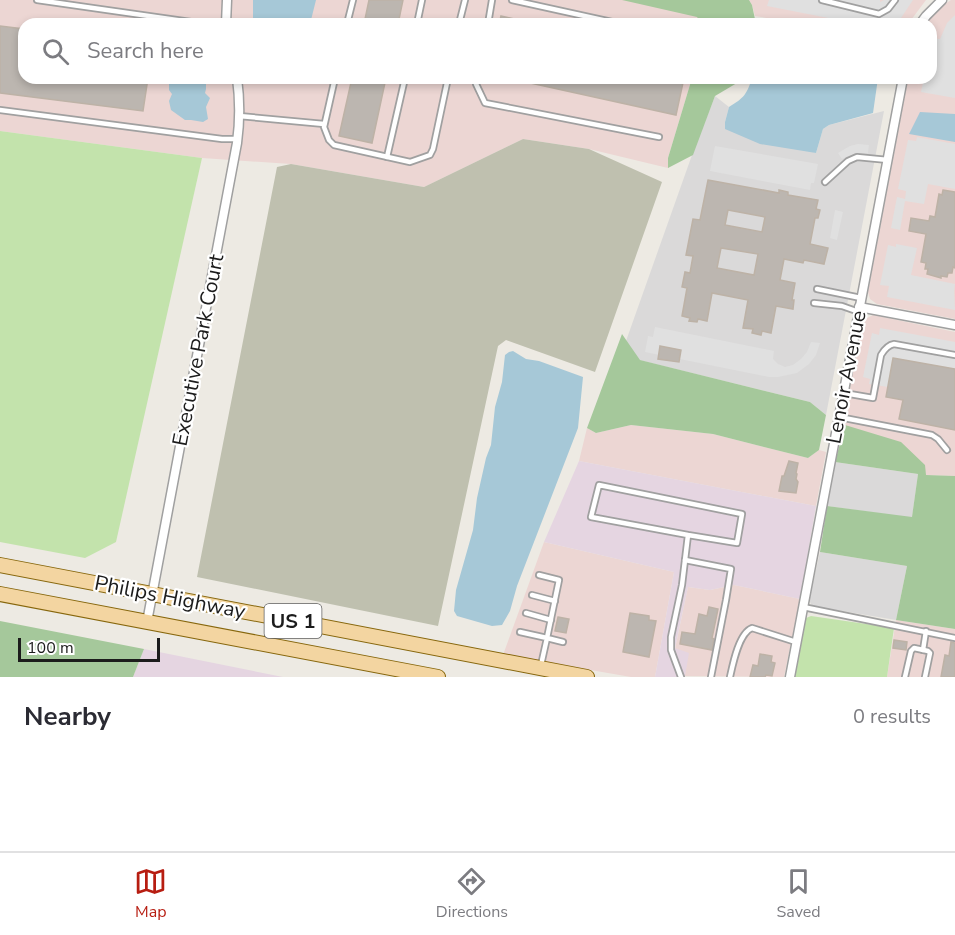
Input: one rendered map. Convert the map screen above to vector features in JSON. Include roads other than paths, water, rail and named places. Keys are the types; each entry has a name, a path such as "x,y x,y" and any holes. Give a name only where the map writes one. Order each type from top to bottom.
{"main road":[{"name":"Philips Highway","path":"0,565 587,677"},
{"name":"Philips Highway","path":"0,594 438,677"}],"street":[{"path":"226,18 227,0"},
{"path":"925,18 942,0"},
{"name":"Executive Park Court","path":"147,622 238,139 238,84"},
{"name":"Lenoir Avenue","path":"790,677 902,84"},
{"path":"860,306 955,325"}],"lane":[{"path":"37,0 163,18"},
{"path":"348,18 352,0"},
{"path":"418,18 422,0"},
{"path":"460,18 465,0"},
{"path":"489,18 492,0"},
{"path":"512,0 594,18"},
{"path":"822,0 879,14 888,9 895,0"},
{"path":"334,84 324,124 329,141 334,145 410,162 430,155 433,149 447,84"},
{"path":"387,157 404,84"},
{"path":"476,84 485,103 659,137"},
{"path":"0,110 222,139 238,139"},
{"path":"239,116 324,124"},
{"path":"825,182 848,161 856,157 888,160"},
{"path":"817,289 860,306"},
{"path":"814,303 860,306"},
{"path":"843,393 873,398 881,355 891,344 955,356"},
{"path":"839,417 932,435 947,450"},
{"path":"599,485 742,514 737,543 688,535 591,517 599,485"},
{"path":"681,677 671,650 671,637 682,585 688,535"},
{"path":"685,560 731,569 711,677"},
{"path":"539,575 559,580 540,668"},
{"path":"532,595 555,601"},
{"path":"802,607 955,638"},
{"path":"526,613 551,620"},
{"path":"730,677 739,646 747,630 752,628 796,642"},
{"path":"520,632 563,642"},
{"path":"923,650 926,632"},
{"path":"905,677 910,651 914,648 930,653 925,677"}],"water":[{"path":"253,0 316,0 312,18 253,18"},
{"path":"169,84 206,84 205,93 210,98 206,107 208,119 203,122 185,120 171,110 169,101 172,94"},
{"path":"750,84 877,84 873,113 829,125 823,129 816,153 760,144 725,129 729,107 744,95"},
{"path":"920,112 955,114 955,142 909,134"},
{"path":"513,351 526,359 539,361 583,377 578,428 517,586 510,611 502,625 492,626 457,616 454,611 456,590 473,530 477,498 491,445 495,407 502,382 505,355"}]}
